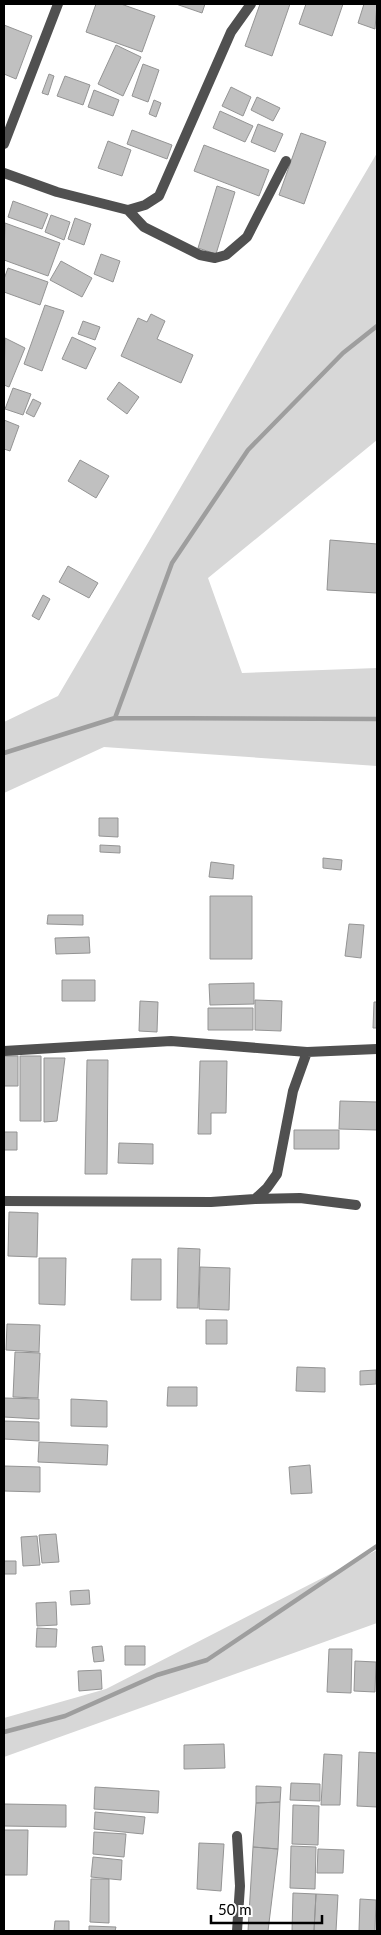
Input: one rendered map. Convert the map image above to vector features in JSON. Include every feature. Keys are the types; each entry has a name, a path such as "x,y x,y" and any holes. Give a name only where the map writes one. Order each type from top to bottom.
{"street":[{"path":"4,144 58,4"},
{"path":"4,173 57,192 128,210 145,206 159,196 231,32 251,4"},
{"path":"128,210 144,227 200,255 215,258 226,255 247,236 286,161"},
{"path":"4,1051 171,1041 307,1052 349,1049 377,1050"},
{"path":"255,1199 268,1188 277,1174 293,1091 307,1052"},
{"path":"4,1202 210,1202 300,1198 356,1205"},
{"path":"237,1836 240,1886 237,1931"}],"shaded area":[{"path":"377,153 377,440 208,578 242,673 377,668 377,766 104,747 4,793 4,722 58,696"},
{"path":"377,1550 377,1623 4,1757 4,1718 106,1689"}],"building":[{"path":"96,4 121,4 155,16 142,52 86,32"},
{"path":"176,4 205,4 202,13"},
{"path":"260,4 290,4 272,56 245,46"},
{"path":"306,4 343,4 332,36 299,24"},
{"path":"364,4 377,4 375,29 358,23"},
{"path":"4,25 32,36 16,79 4,74"},
{"path":"116,45 141,57 123,96 98,84"},
{"path":"143,64 159,70 148,102 132,96"},
{"path":"49,74 54,76 48,95 42,93"},
{"path":"65,76 90,85 83,105 57,96"},
{"path":"231,87 251,97 243,116 222,106"},
{"path":"94,90 119,100 113,116 88,107"},
{"path":"257,97 280,108 273,121 251,110"},
{"path":"154,100 161,103 156,117 149,114"},
{"path":"220,111 253,126 245,142 213,128"},
{"path":"258,124 283,134 275,152 251,142"},
{"path":"132,130 172,145 167,159 127,144"},
{"path":"301,133 326,142 304,204 279,195"},
{"path":"108,141 131,150 122,176 98,168"},
{"path":"204,145 269,170 259,196 194,171"},
{"path":"217,186 235,192 216,254 198,248"},
{"path":"13,201 48,214 42,229 8,217"},
{"path":"51,215 70,222 64,240 45,232"},
{"path":"75,218 91,224 84,245 68,239"},
{"path":"5,223 60,243 48,276 4,260"},
{"path":"101,254 120,261 113,282 94,274"},
{"path":"61,261 92,278 82,297 50,280"},
{"path":"8,268 48,282 40,305 4,292 4,279"},
{"path":"45,305 64,311 42,371 24,364"},
{"path":"151,314 165,321 157,339 193,355 181,383 121,356 138,318 147,322"},
{"path":"83,321 100,327 95,340 78,334"},
{"path":"72,337 96,348 86,369 62,359"},
{"path":"5,338 25,348 9,387 4,385"},
{"path":"119,382 139,397 127,414 107,399"},
{"path":"13,388 31,394 23,415 5,409"},
{"path":"33,399 41,403 34,417 26,413"},
{"path":"4,420 19,426 10,451 4,449"},
{"path":"80,460 109,476 96,498 68,481"},
{"path":"330,540 377,544 377,593 327,590"},
{"path":"68,566 98,583 89,598 59,582"},
{"path":"43,595 50,599 39,620 32,616"},
{"path":"99,818 118,818 118,837 99,836"},
{"path":"100,845 120,846 120,853 100,852"},
{"path":"323,858 342,860 341,870 323,868"},
{"path":"211,862 234,865 233,879 209,877"},
{"path":"210,896 252,896 252,959 210,959"},
{"path":"48,915 83,915 83,925 47,924"},
{"path":"349,924 364,925 361,958 345,956"},
{"path":"89,937 90,953 56,954 55,938"},
{"path":"62,980 95,980 95,1001 62,1001"},
{"path":"254,983 254,1004 210,1005 209,984"},
{"path":"255,1000 282,1001 281,1031 255,1030"},
{"path":"140,1001 158,1002 157,1032 139,1031"},
{"path":"374,1002 377,1002 377,1028 373,1028"},
{"path":"208,1008 253,1008 253,1030 208,1030"},
{"path":"4,1056 18,1056 18,1086 4,1086"},
{"path":"20,1056 41,1056 41,1121 20,1121"},
{"path":"44,1058 65,1058 57,1121 44,1122"},
{"path":"87,1060 108,1060 107,1174 85,1174"},
{"path":"200,1061 227,1061 226,1113 211,1113 211,1134 198,1134"},
{"path":"340,1101 377,1102 377,1130 339,1129"},
{"path":"294,1130 339,1130 339,1149 294,1149"},
{"path":"4,1132 17,1132 17,1150 4,1150"},
{"path":"119,1143 153,1144 153,1164 118,1163"},
{"path":"9,1212 38,1213 37,1257 8,1256"},
{"path":"178,1248 200,1249 198,1308 177,1308"},
{"path":"39,1258 66,1258 65,1305 39,1304"},
{"path":"132,1259 161,1259 161,1300 131,1300"},
{"path":"200,1267 230,1268 229,1310 199,1309"},
{"path":"206,1320 227,1320 227,1344 206,1344"},
{"path":"7,1324 40,1325 39,1352 6,1350"},
{"path":"15,1352 40,1353 38,1398 13,1397"},
{"path":"297,1367 325,1368 325,1392 296,1391"},
{"path":"376,1370 376,1384 360,1385 360,1371"},
{"path":"168,1387 197,1387 197,1406 167,1406"},
{"path":"4,1398 39,1399 39,1419 4,1417"},
{"path":"71,1399 107,1401 107,1427 71,1426"},
{"path":"4,1421 39,1422 39,1441 4,1439"},
{"path":"39,1442 108,1445 107,1465 38,1462"},
{"path":"310,1465 312,1493 291,1494 289,1467"},
{"path":"4,1466 40,1467 40,1492 4,1491"},
{"path":"56,1534 59,1562 42,1563 39,1535"},
{"path":"37,1536 40,1565 23,1566 21,1537"},
{"path":"4,1561 16,1561 16,1574 4,1574"},
{"path":"89,1590 90,1604 71,1605 70,1591"},
{"path":"56,1602 57,1625 37,1626 36,1603"},
{"path":"37,1628 57,1629 56,1647 36,1647"},
{"path":"102,1646 104,1661 94,1662 92,1647"},
{"path":"125,1646 145,1646 145,1665 125,1665"},
{"path":"329,1649 352,1649 351,1693 327,1692"},
{"path":"355,1661 376,1662 375,1692 354,1691"},
{"path":"101,1670 102,1689 79,1691 78,1671"},
{"path":"224,1744 225,1768 184,1769 184,1745"},
{"path":"359,1752 377,1753 377,1807 357,1806"},
{"path":"324,1754 342,1755 340,1805 321,1805"},
{"path":"291,1783 320,1784 320,1801 290,1800"},
{"path":"256,1786 281,1787 280,1802 256,1803"},
{"path":"95,1787 159,1791 158,1813 94,1809"},
{"path":"280,1802 278,1849 253,1847 256,1803"},
{"path":"4,1804 66,1805 66,1827 4,1826"},
{"path":"293,1805 319,1806 318,1845 292,1844"},
{"path":"95,1812 145,1817 143,1834 94,1829"},
{"path":"4,1830 28,1830 27,1875 4,1875"},
{"path":"94,1832 126,1834 124,1857 93,1854"},
{"path":"199,1843 224,1844 221,1891 197,1889"},
{"path":"291,1846 316,1847 315,1889 290,1888"},
{"path":"253,1847 278,1849 268,1931 248,1931"},
{"path":"318,1849 344,1850 343,1873 317,1873"},
{"path":"93,1857 122,1860 121,1880 91,1877"},
{"path":"91,1879 109,1879 109,1923 90,1922"},
{"path":"293,1893 316,1894 314,1931 292,1931"},
{"path":"316,1894 338,1895 336,1931 314,1931"},
{"path":"360,1899 376,1900 375,1931 359,1931"},
{"path":"55,1921 69,1921 69,1931 54,1931"},
{"path":"89,1926 116,1927 115,1931 89,1931"}],"waterway":[{"path":"115,718 172,563 248,450 343,353 377,326"},
{"path":"4,753 115,718 377,719"},
{"path":"4,1732 65,1716 157,1675 207,1660 377,1546"}]}
